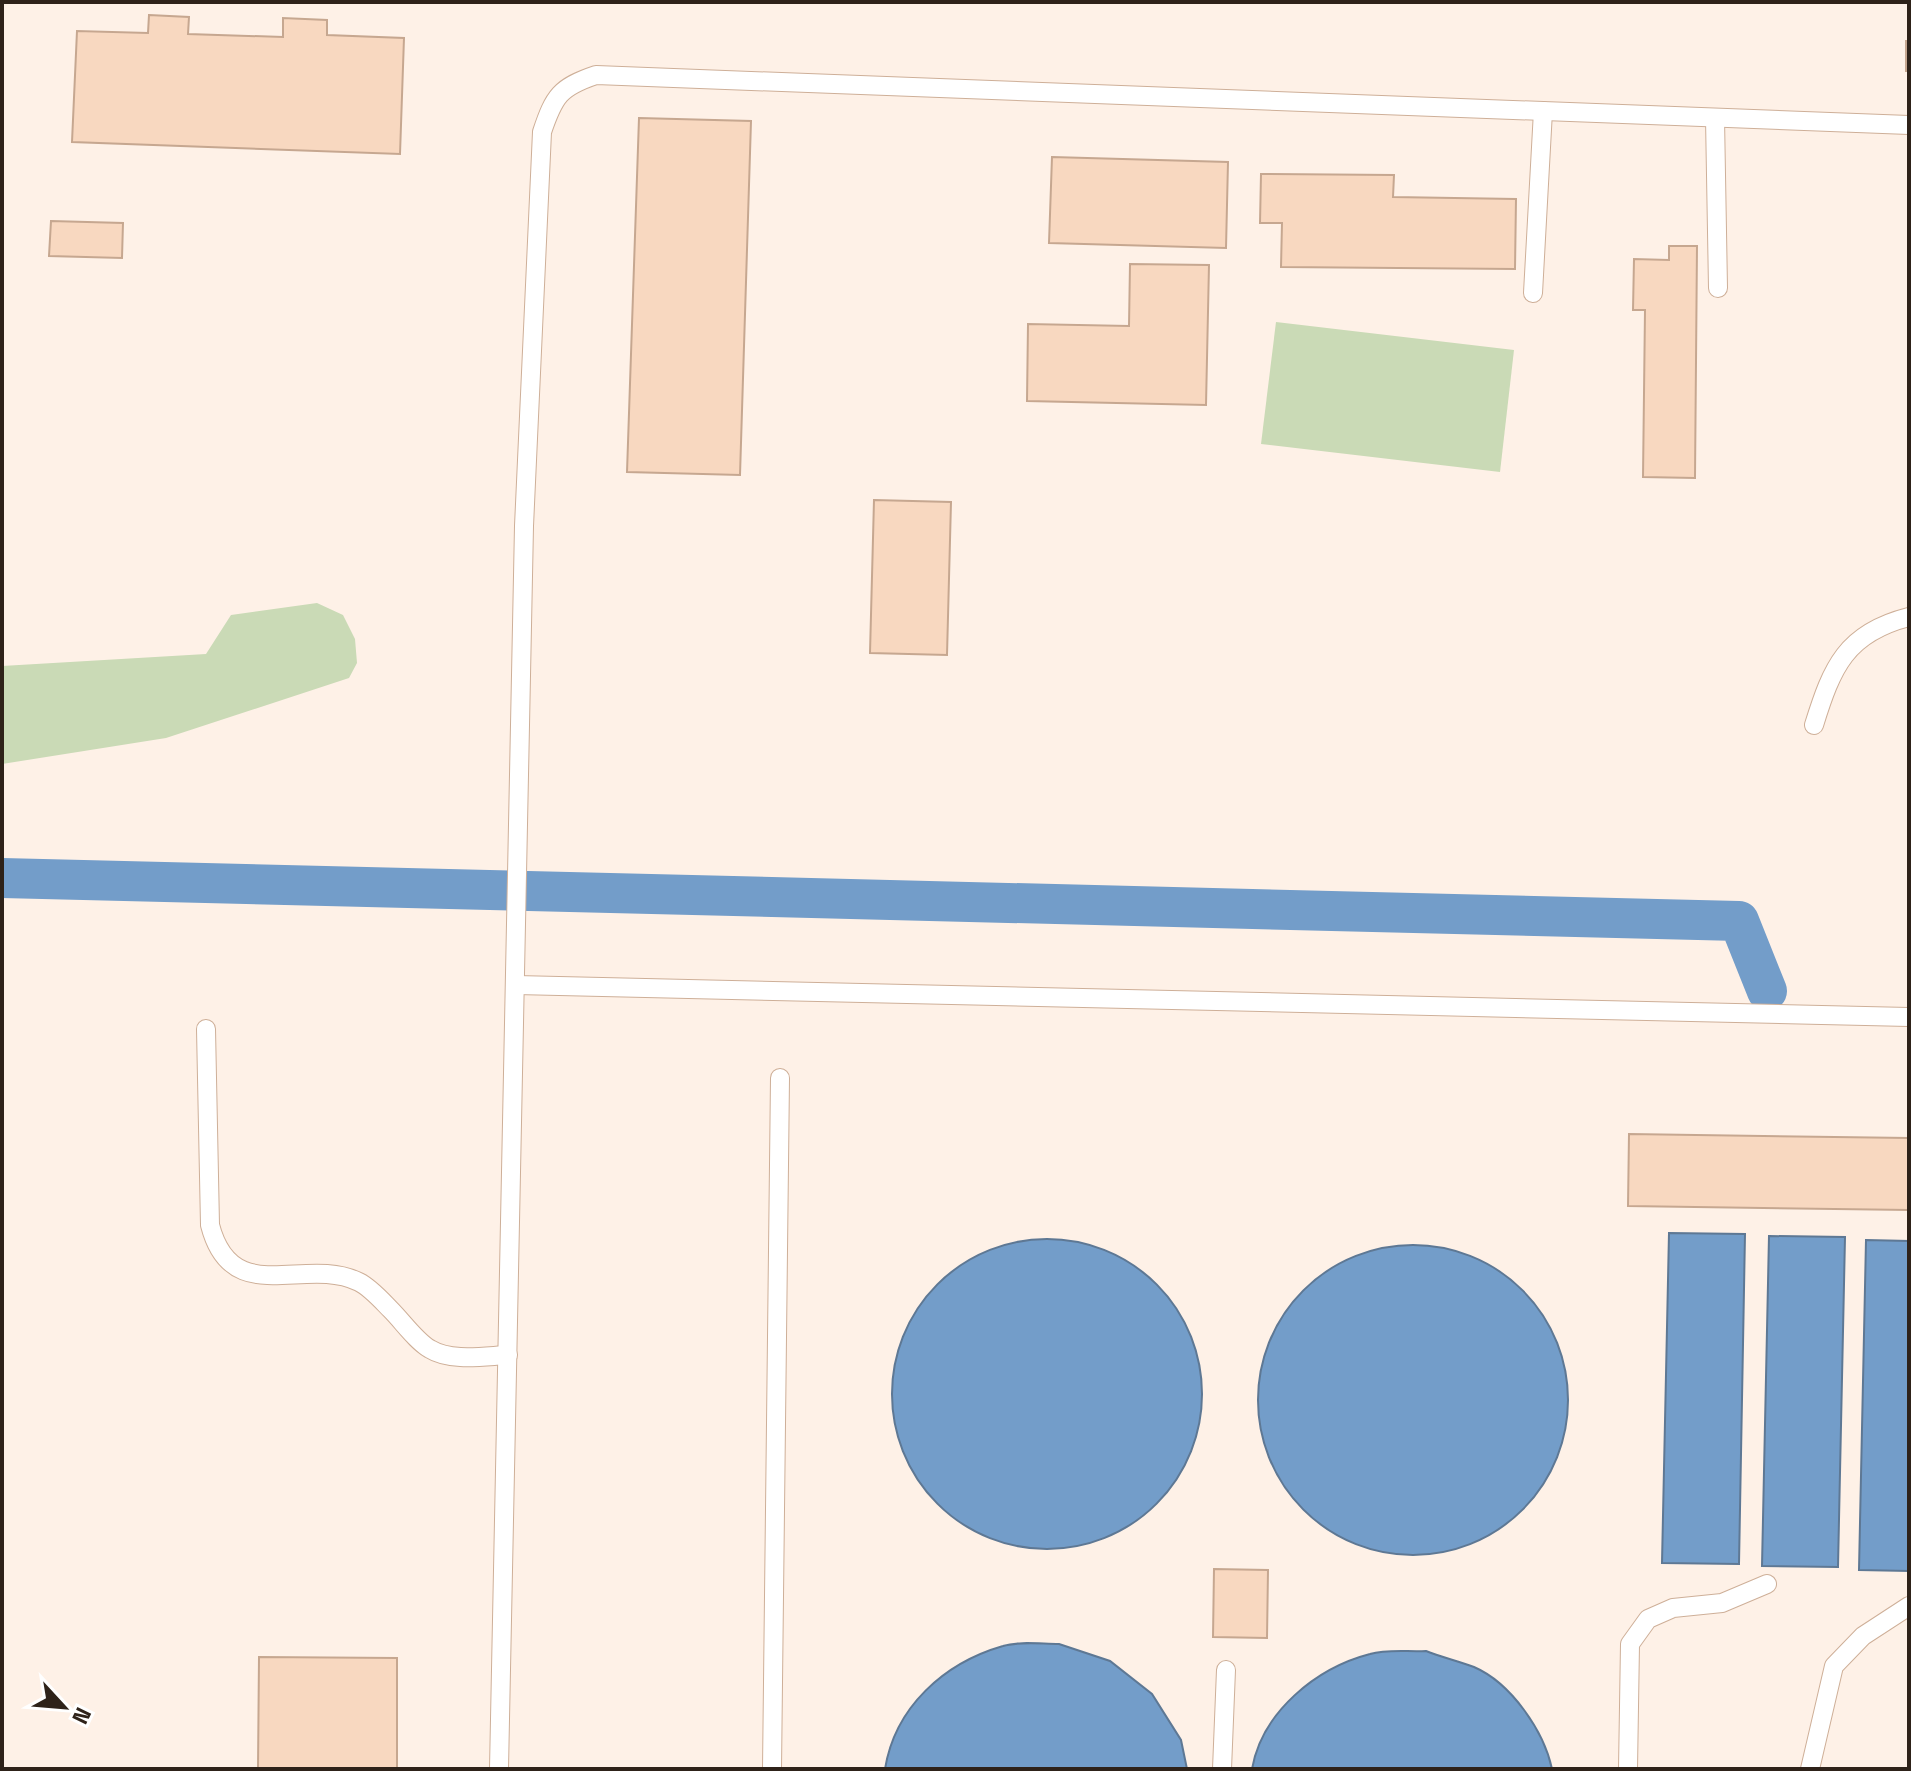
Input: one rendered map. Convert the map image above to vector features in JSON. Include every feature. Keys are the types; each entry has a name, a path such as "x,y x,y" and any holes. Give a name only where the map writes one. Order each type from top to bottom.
{"lane":[{"path":"499,1769 524,526 542,132 551,105 572,83 596,75 1909,125"},
{"path":"1533,293 1543,111"},
{"path":"1715,118 1718,288"},
{"path":"1814,725 1826,685 1851,646 1883,624 1909,617"},
{"path":"516,985 1909,1017"},
{"path":"206,1029 210,1225 215,1246 227,1262 243,1271 262,1274 342,1276 361,1283 430,1349 453,1356 508,1355"},
{"path":"772,1769 780,1078"},
{"path":"1628,1769 1630,1644 1648,1619 1673,1608 1722,1603 1767,1584"},
{"path":"1810,1769 1834,1666 1863,1636 1909,1606"},
{"path":"1222,1769 1226,1670"}],"green space":[{"path":"1276,322 1514,350 1500,472 1261,444"},
{"path":"317,603 343,615 355,639 357,663 349,678 166,738 2,764 2,666 206,654 231,615"}],"water":[{"path":"1669,1233 1745,1234 1739,1564 1662,1563"},
{"path":"1769,1236 1845,1237 1838,1567 1762,1566"},
{"path":"1032,1239 1062,1239 1092,1245 1120,1257 1146,1274 1167,1295 1184,1321 1196,1349 1202,1409 1191,1453 1176,1480 1157,1504 1133,1523 1106,1538 1062,1549 1032,1549 1002,1543 974,1531 948,1514 927,1493 910,1467 898,1439 892,1409 892,1379 898,1349 910,1321 927,1295 948,1274 974,1257 1002,1245"},
{"path":"1866,1240 1909,1241 1909,1571 1859,1570"},
{"path":"1398,1245 1428,1245 1458,1251 1486,1263 1512,1280 1533,1301 1550,1327 1562,1355 1568,1415 1557,1459 1542,1486 1523,1510 1499,1529 1472,1544 1428,1555 1398,1555 1368,1549 1340,1537 1314,1520 1293,1499 1276,1473 1264,1445 1258,1415 1258,1385 1264,1355 1276,1327 1293,1301 1314,1280 1340,1263 1368,1251"},
{"path":"1009,1644 1059,1644 1110,1661 1152,1694 1181,1740 1187,1769 885,1769 899,1726 911,1707 942,1676 981,1654"},
{"path":"1426,1651 1474,1667 1501,1684 1534,1724 1552,1769 1252,1769 1258,1748 1279,1711 1312,1682 1330,1670 1370,1654"}],"building":[{"path":"149,15 189,17 188,34 283,37 283,18 327,20 327,35 404,38 400,154 72,142 77,31 148,33"},
{"path":"1906,41 1909,41 1909,71 1906,71"},
{"path":"639,118 751,121 740,475 627,472"},
{"path":"1052,157 1228,162 1226,248 1049,243"},
{"path":"1261,174 1394,175 1393,197 1516,199 1515,269 1281,267 1282,223 1260,223"},
{"path":"51,221 123,223 122,258 49,256"},
{"path":"1669,246 1697,246 1695,478 1643,477 1645,310 1633,310 1634,259 1669,260"},
{"path":"1130,264 1209,265 1206,405 1027,401 1028,324 1129,326"},
{"path":"874,500 951,502 947,655 870,653"},
{"path":"1629,1134 1909,1138 1909,1210 1628,1206"},
{"path":"1214,1569 1268,1570 1267,1638 1213,1637"},
{"path":"259,1657 397,1658 397,1769 258,1769"}],"waterway":[{"path":"2,878 1739,921 1767,991"}]}
